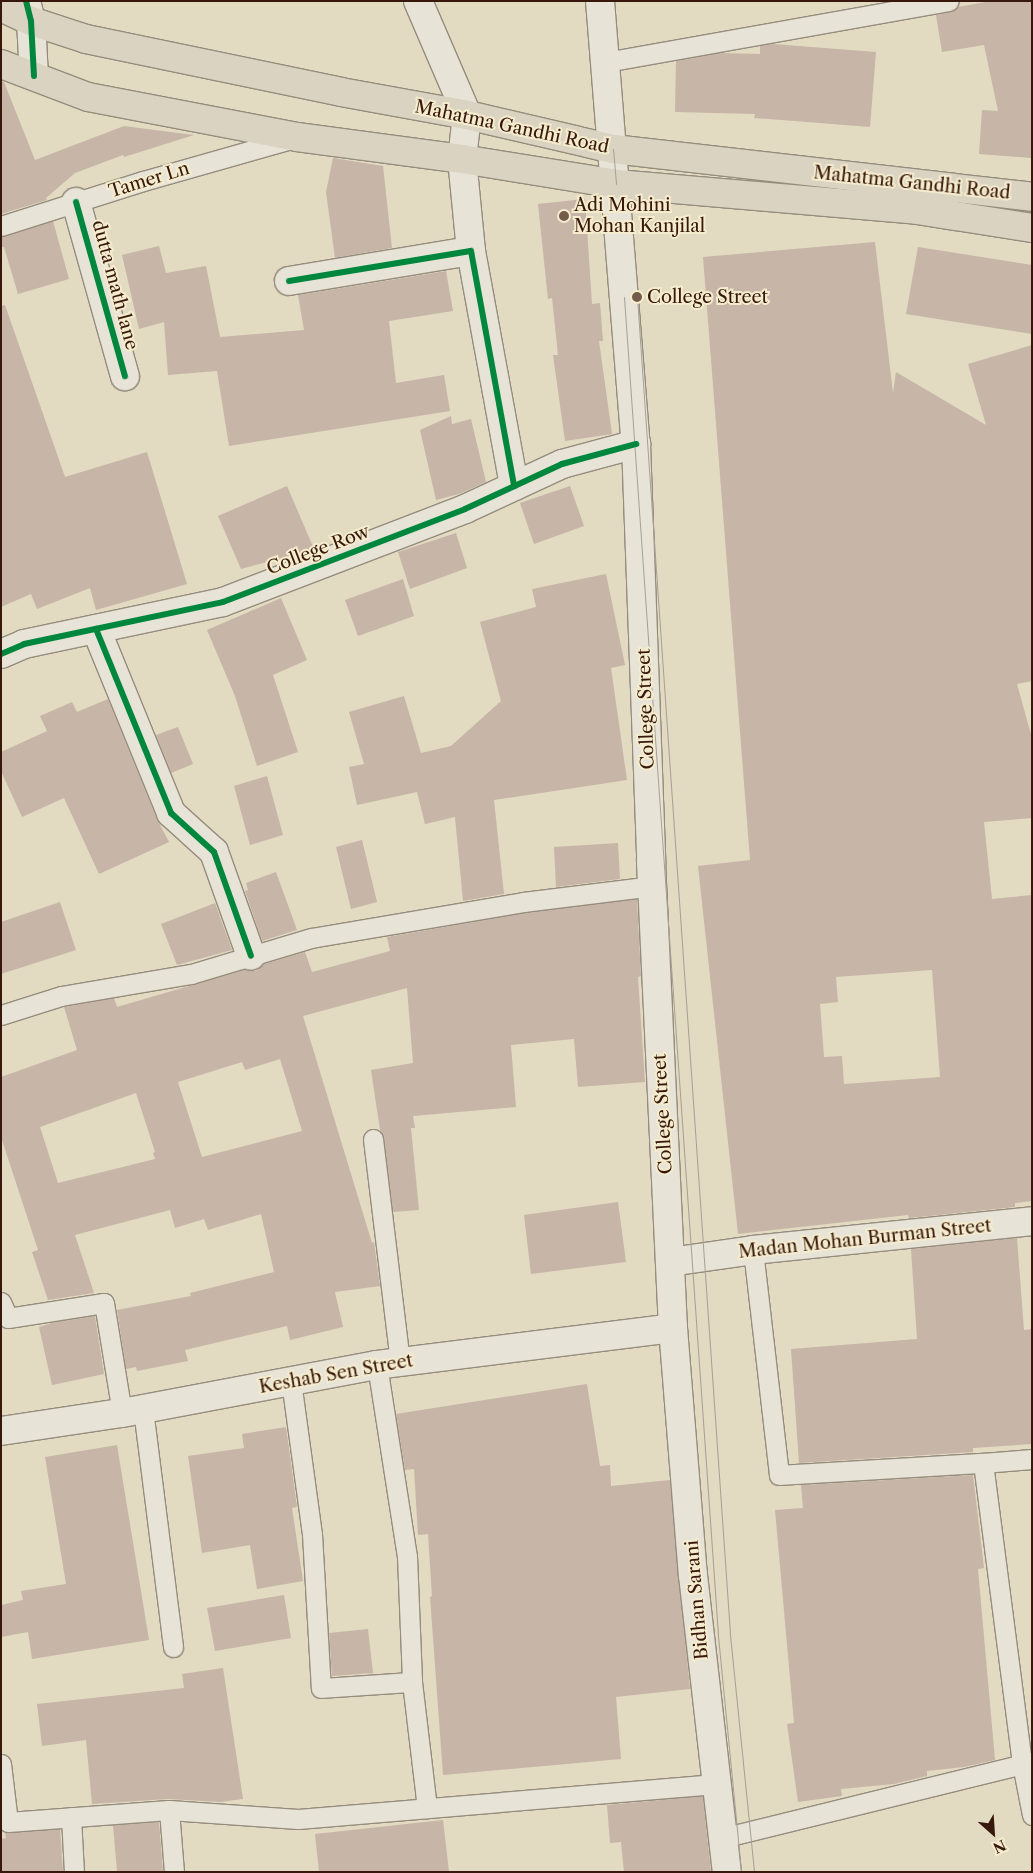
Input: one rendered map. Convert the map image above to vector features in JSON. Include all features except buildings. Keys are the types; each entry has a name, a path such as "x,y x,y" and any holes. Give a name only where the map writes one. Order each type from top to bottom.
{"main road":[{"path":"418,1 468,115 462,159 472,251 514,486"},
{"name":"College Street","path":"600,1 636,444 673,1328"},
{"name":"Mahatma Gandhi Road","path":"1,8 29,11 86,39 341,92 468,115 613,149 1032,197"},
{"path":"29,11 34,76"},
{"name":"Mahatma Gandhi Road","path":"1,64 88,97 297,137 462,159 616,184 917,210 1032,228"},
{"name":"dutta math lane","path":"76,202 125,376"},
{"path":"289,281 472,251"},
{"name":"College Row","path":"1,654 24,644 223,602 465,509 562,464 636,444"},
{"path":"96,629 171,813 214,852 251,956"},
{"name":"Madan Mohan Burman Street","path":"670,1262 753,1250 1032,1221"},
{"name":"Keshab Sen Street","path":"1,1431 133,1411 389,1364 673,1328"},
{"name":"Bidhan Sarani","path":"673,1328 693,1576 727,1872"}],"lane":[{"path":"606,62 950,1"},
{"name":"Tamer Ln","path":"1,226 297,137"},
{"path":"1,1015 61,996 191,974 311,938 383,924 523,902 653,886"},
{"path":"373,1139 389,1364 407,1556 412,1682 426,1808"},
{"path":"753,1250 779,1475 1032,1460"},
{"path":"1,1302 8,1318 104,1303 133,1411 173,1647"},
{"path":"291,1381 312,1534 321,1688 412,1682"},
{"path":"983,1463 1027,1763 1032,1815"},
{"path":"722,1838 1027,1763"},
{"path":"1,1764 8,1822 169,1810 298,1819 716,1784"},
{"path":"169,1810 174,1872"},
{"path":"71,1817 74,1872"}],"tram line":[{"path":"613,149 616,184"},
{"path":"624,297 718,1636 741,1872"},
{"path":"637,297 730,1635 754,1872"}],"cycle path":[{"path":"26,1 31,21 34,76"},
{"path":"76,202 125,376"},
{"path":"289,281 471,251 514,486"},
{"path":"1,654 24,644 223,602 465,509 562,464 636,444"},
{"path":"96,629 171,813 214,852 251,956"}],"place":[{"name":"Adi Mohini Mohan Kanjilal","path":"564,216"},
{"name":"College Street","path":"637,297"}]}
